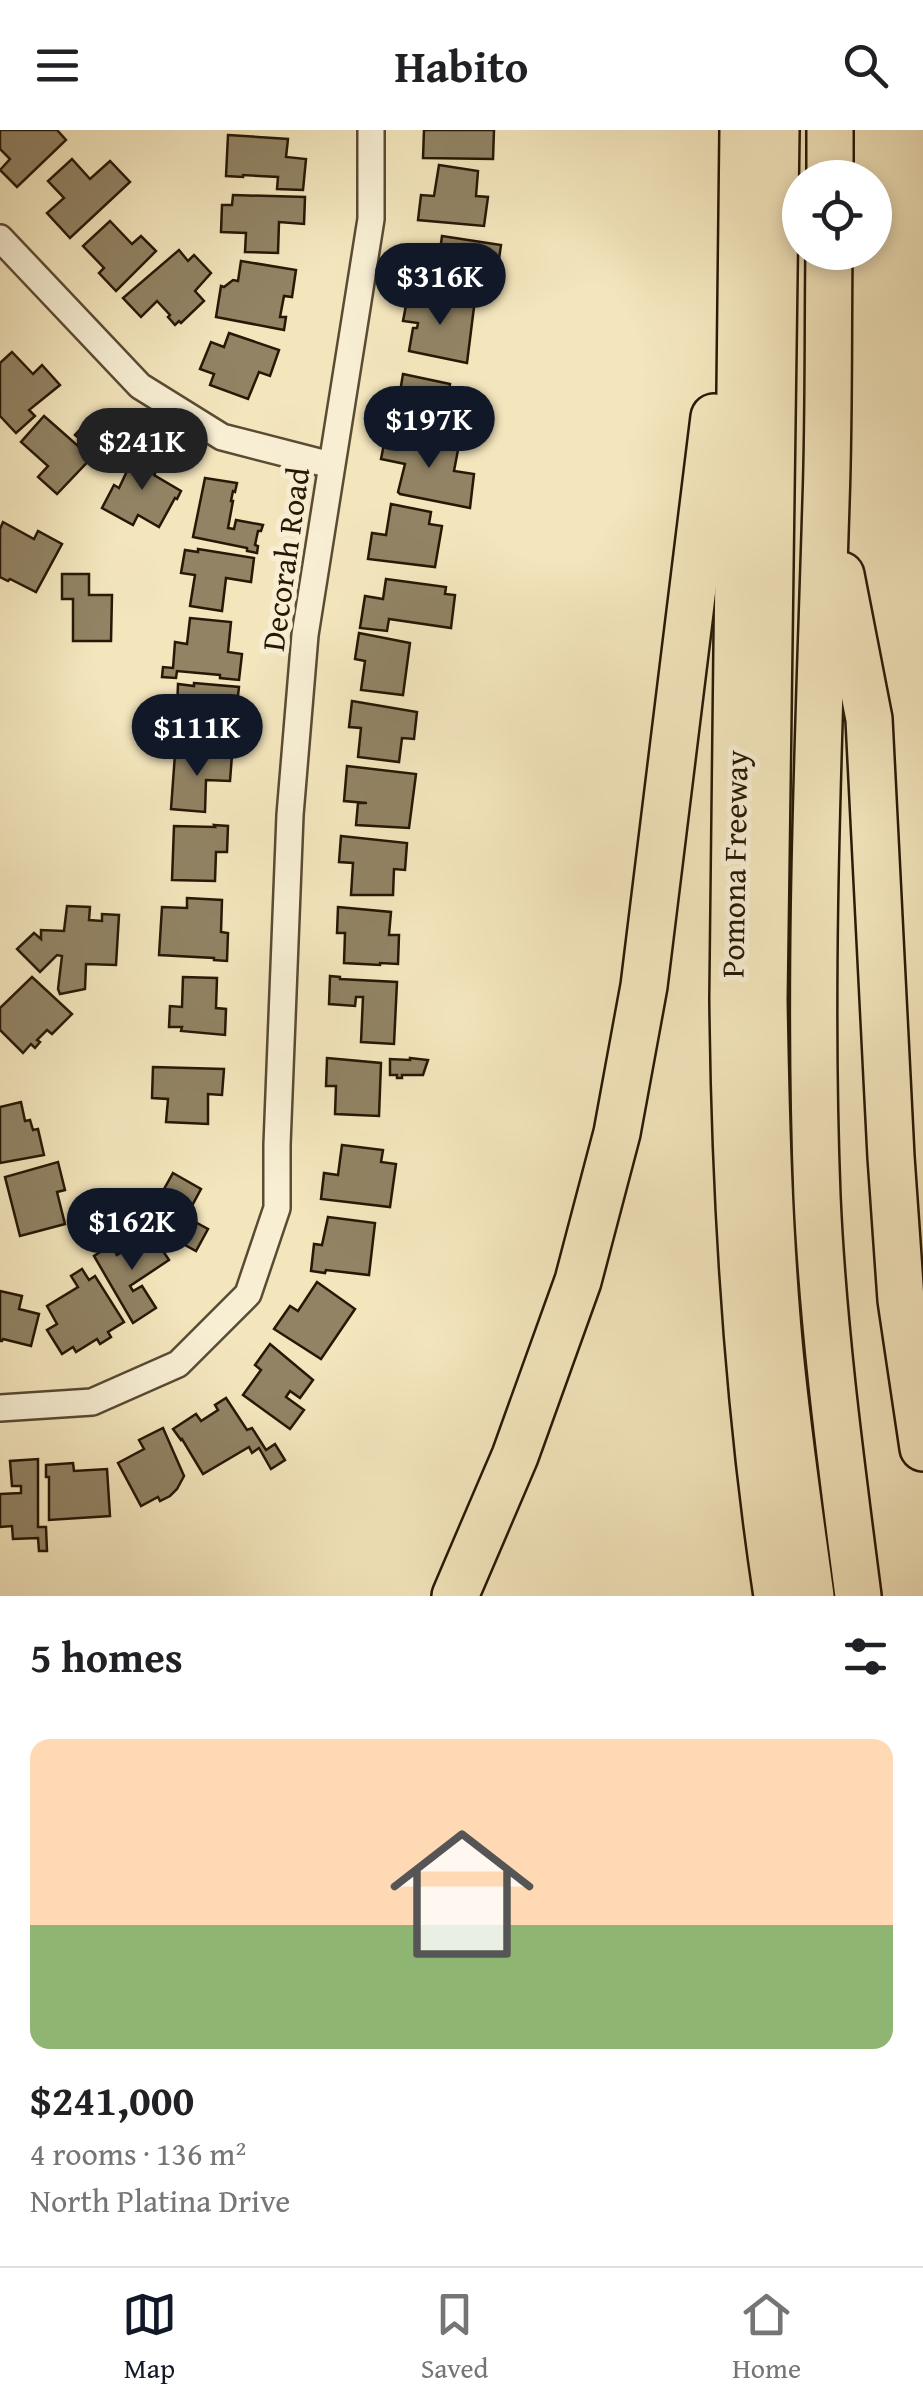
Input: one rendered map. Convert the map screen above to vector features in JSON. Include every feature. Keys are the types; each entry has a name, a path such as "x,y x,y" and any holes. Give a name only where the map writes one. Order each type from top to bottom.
{"highway":[{"name":"Pomona Freeway","path":"743,130 734,1109 749,1354 777,1596"},
{"path":"776,130 764,1000 766,1107 780,1351 811,1596"},
{"path":"795,130 783,1104 796,1350 827,1596"},
{"path":"830,130 830,160"},
{"path":"455,1596 515,1456 578,1281 617,1133 644,986 742,197"},
{"path":"829,270 816,779 815,1124 828,1348 858,1596"},
{"path":"826,498 869,719 901,1300 923,1448"}],"street":[{"name":"Decorah Road","path":"0,1408 92,1402 178,1364 248,1294 278,1208 290,815 305,635 371,220 371,130"},
{"path":"0,238 140,386 222,437 331,465"}],"building":[{"path":"0,130 57,130 66,140 17,187 0,170 10,159 0,149"},
{"path":"424,130 494,130 493,159 423,158"},
{"path":"228,135 288,139 286,157 306,159 303,190 277,189 278,177 226,176"},
{"path":"72,159 90,179 110,161 130,182 70,238 47,213 64,198 48,181"},
{"path":"439,165 478,171 476,196 488,197 484,226 418,220 421,195 434,196"},
{"path":"233,195 305,197 304,224 279,222 278,253 245,252 246,233 221,232 222,205 232,205"},
{"path":"110,221 132,244 141,236 156,251 116,291 99,273 104,268 83,246"},
{"path":"442,236 501,245 491,284 439,275 437,284 412,280 417,254 439,258"},
{"path":"179,250 188,261 194,255 211,273 195,291 204,301 175,325 157,301 141,317 123,298"},
{"path":"241,261 296,270 292,297 284,296 280,317 286,317 284,330 216,317 221,286 238,281"},
{"path":"408,295 474,307 467,363 409,351 413,328 418,323 403,321"},
{"path":"229,333 279,350 270,376 259,372 248,399 210,385 214,374 200,369 211,342 224,347"},
{"path":"12,352 33,374 42,365 60,385 29,410 35,416 16,433 0,416 0,363"},
{"path":"403,374 450,384 443,436 386,428 390,402 398,404"},
{"path":"44,416 78,446 82,441 75,435 93,416 114,434 57,494 38,477 48,466 21,442"},
{"path":"386,434 458,450 454,471 474,474 470,508 400,494 405,464 381,459"},
{"path":"137,450 161,463 154,475 181,491 159,527 138,515 133,525 102,508 114,485 119,488"},
{"path":"205,478 237,483 228,528 234,529 236,520 263,525 255,545 257,553 193,537"},
{"path":"391,504 431,512 429,524 442,526 435,567 368,559 372,533 386,535"},
{"path":"3,522 34,539 38,531 62,544 36,592 0,577"},
{"path":"185,550 254,558 251,582 226,578 222,611 190,606 195,575 181,573"},
{"path":"62,574 89,574 89,595 112,595 111,641 73,641 73,599 62,599"},
{"path":"386,579 446,587 445,594 455,595 451,628 389,619 387,631 360,628 365,596 383,599"},
{"path":"190,618 231,622 228,652 242,654 239,680 177,671 176,678 162,677 163,667 173,668 175,642 187,644"},
{"path":"359,633 410,643 403,695 361,690 365,661 355,659"},
{"path":"178,684 239,687 236,713 225,712 222,741 176,735"},
{"path":"352,701 417,712 414,739 402,738 399,762 358,757 361,728 349,727"},
{"path":"175,754 232,755 230,781 206,780 205,812 171,809"},
{"path":"347,766 416,774 409,828 356,825 358,803 367,803 344,801"},
{"path":"174,826 228,826 227,852 216,852 215,881 172,880"},
{"path":"341,836 407,843 405,870 394,869 393,895 351,895 353,863 339,862"},
{"path":"187,898 222,900 221,932 228,933 227,961 159,955 162,907 187,908"},
{"path":"67,906 90,907 89,920 102,921 102,914 119,915 116,965 86,964 85,989 60,994 62,956 57,955 40,972 17,949 34,933 41,939 41,930 64,931"},
{"path":"338,907 391,912 389,935 399,935 398,964 344,963 345,933 337,933"},
{"path":"330,976 397,982 394,1044 361,1042 363,997 356,997 355,1006 329,1004"},
{"path":"32,977 72,1014 52,1034 47,1030 35,1048 31,1044 23,1053 0,1030 0,1008"},
{"path":"183,977 217,978 216,1008 226,1009 225,1035 169,1027 170,1006 182,1007"},
{"path":"327,1058 381,1063 379,1116 335,1114 336,1086 326,1086"},
{"path":"390,1059 428,1060 423,1075 390,1075"},
{"path":"153,1067 224,1069 222,1095 208,1094 208,1124 166,1122 168,1099 152,1098"},
{"path":"21,1102 25,1121 30,1120 33,1130 38,1129 44,1155 0,1163 0,1107"},
{"path":"342,1145 383,1150 381,1162 396,1164 390,1207 321,1199 324,1173 338,1175"},
{"path":"58,1162 65,1190 57,1192 65,1224 20,1236 5,1177"},
{"path":"173,1173 201,1189 186,1217 208,1229 196,1251 145,1223"},
{"path":"328,1217 375,1223 369,1275 311,1271 314,1244 322,1245"},
{"path":"151,1233 169,1260 130,1286 133,1291 142,1286 156,1308 133,1323 94,1256 111,1245 117,1255"},
{"path":"82,1269 89,1280 95,1276 124,1322 108,1332 111,1337 100,1344 97,1339 76,1352 73,1347 62,1354 47,1330 57,1324 47,1306 78,1287 71,1276"},
{"path":"317,1282 355,1309 321,1359 274,1329 290,1306 298,1311"},
{"path":"0,1291 22,1296 19,1309 39,1314 31,1346 0,1341"},
{"path":"270,1344 313,1380 300,1398 290,1391 286,1397 304,1410 290,1429 243,1395 261,1370 255,1365"},
{"path":"226,1398 266,1450 275,1444 285,1460 271,1469 259,1448 252,1453 249,1447 203,1474 173,1429 196,1414 201,1421 218,1410 215,1405"},
{"path":"163,1428 184,1476 170,1496 141,1506 118,1463 144,1449 139,1440"},
{"path":"38,1459 38,1527 46,1527 47,1551 39,1551 38,1538 13,1539 12,1526 0,1527 0,1494 21,1493 21,1486 12,1486 10,1461"},
{"path":"73,1463 74,1471 107,1469 110,1516 49,1520 46,1465"}]}
